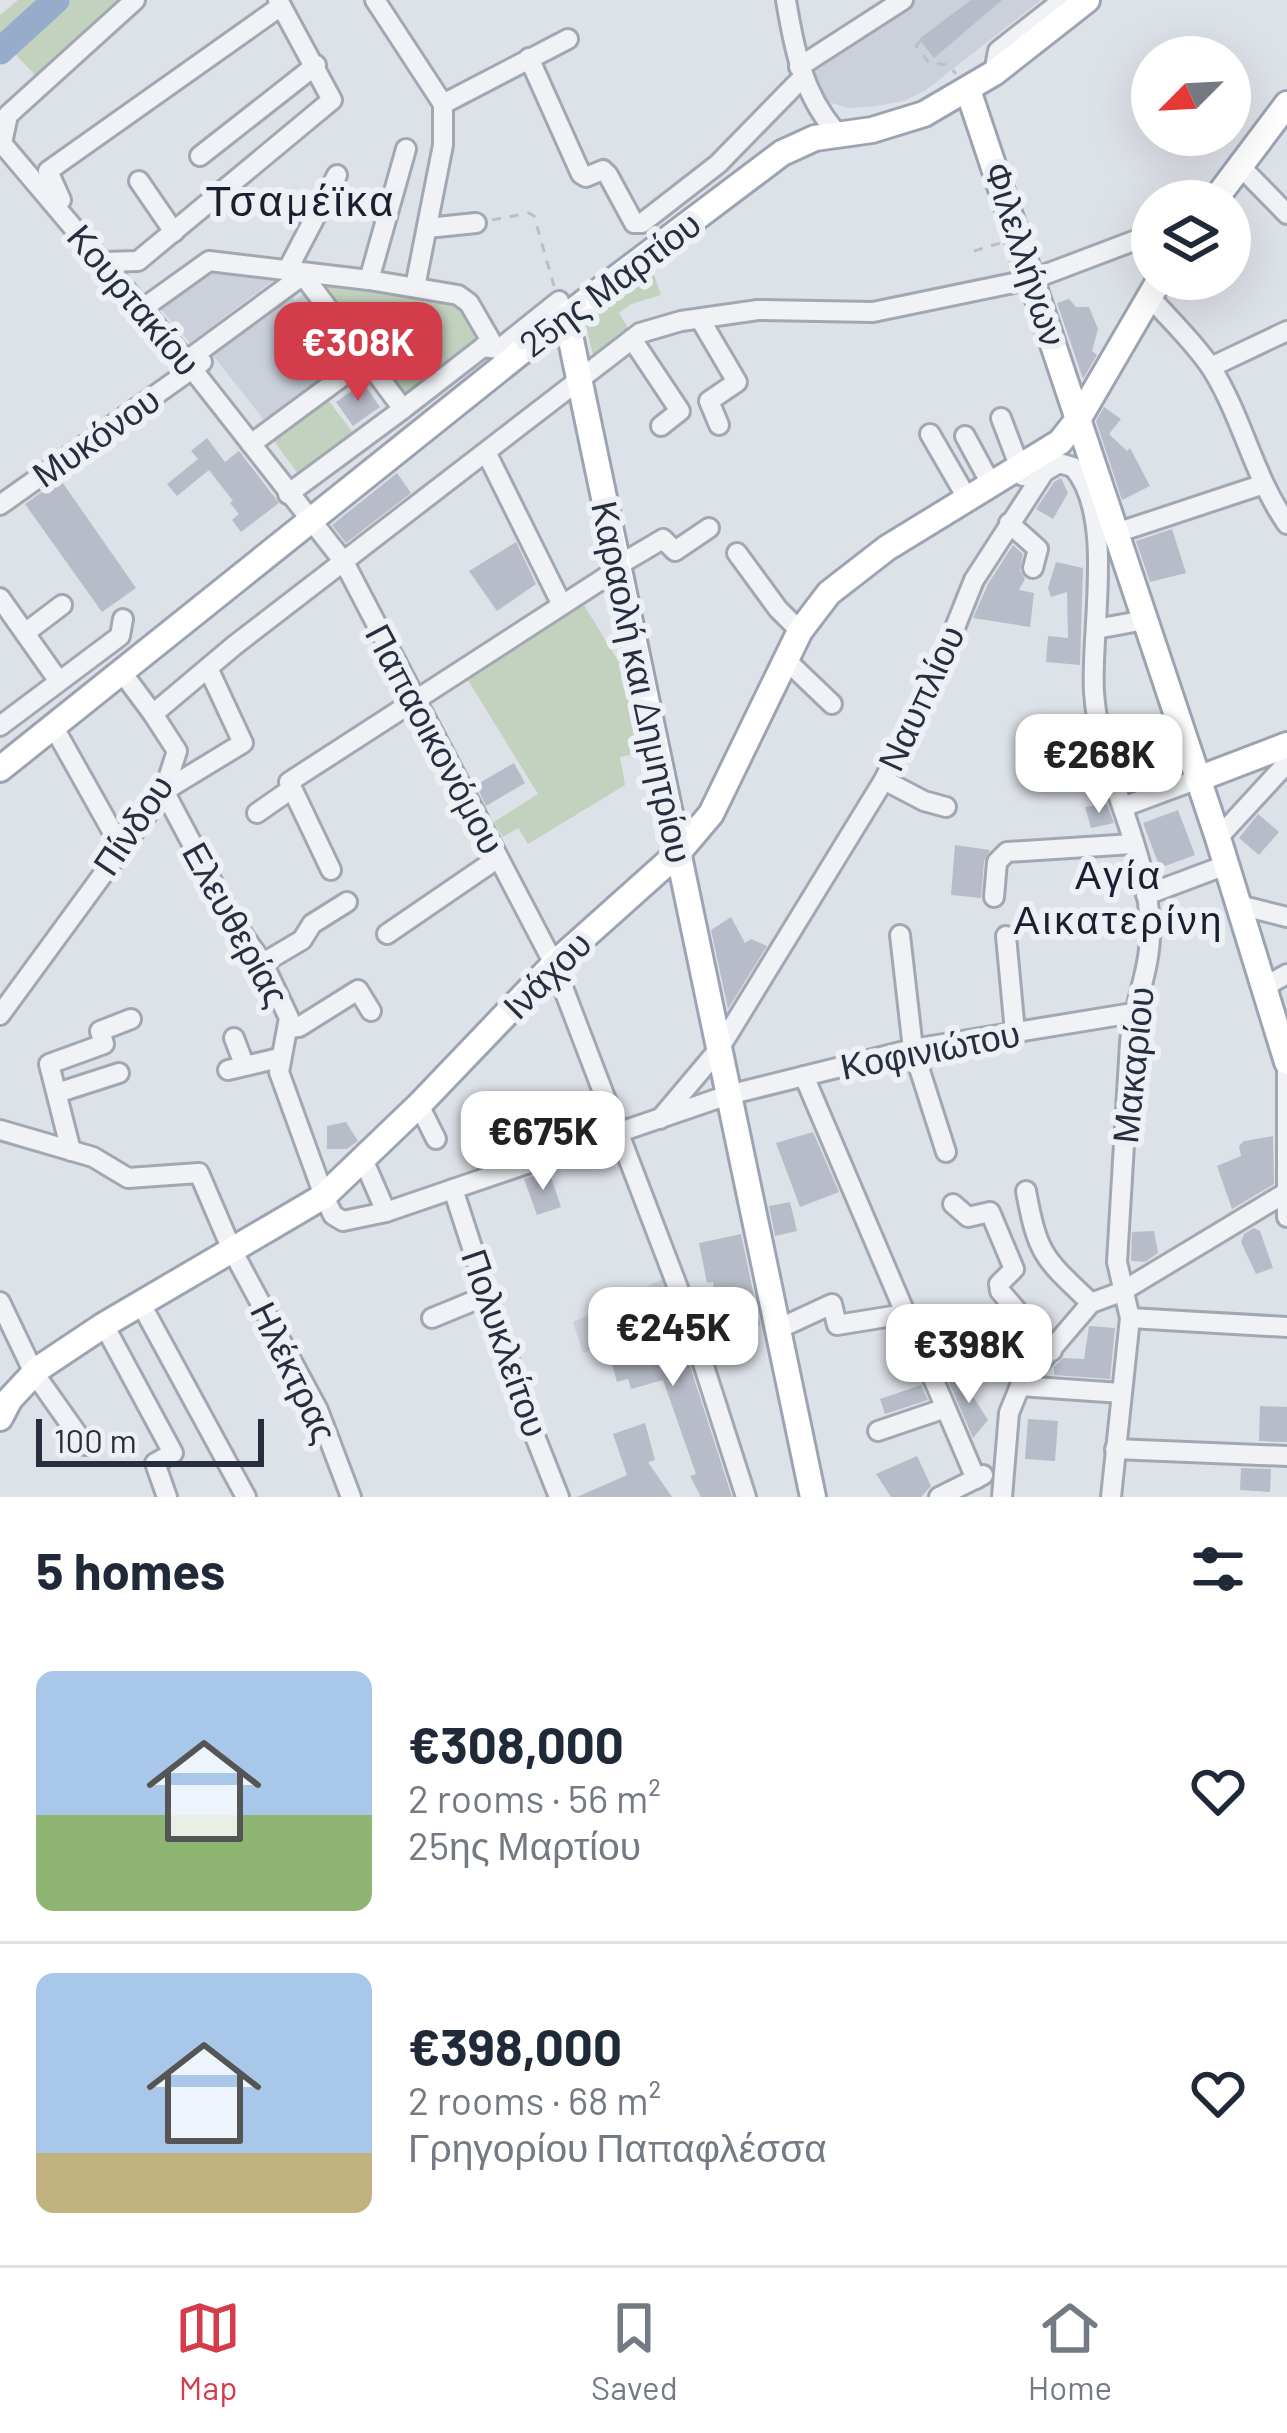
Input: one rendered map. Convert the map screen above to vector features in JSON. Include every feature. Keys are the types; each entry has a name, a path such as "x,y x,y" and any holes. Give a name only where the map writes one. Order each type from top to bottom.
{"main road":[{"name":"25ης Μαρτίου","path":"0,769 562,309 782,153 836,133 872,130 924,113 994,73 1088,0"},
{"name":"Φιλελλήνων","path":"968,90 1079,418 1112,546 1145,620 1239,905 1276,981 1287,1062"},
{"path":"1230,180 1284,116"},
{"path":"1019,466 1052,449 1079,418 1148,300"},
{"name":"Καραολή και Δημητρίου","path":"562,309 813,1497"},
{"name":"Ινάχου","path":"1,1411 34,1373 104,1325 324,1196 419,1106 554,964 677,854 711,814 800,631 830,593 856,570 1019,466"},
{"path":"1198,779 1287,745"}],"street":[{"path":"1,142 8,115 135,0"},
{"path":"375,0 443,104 443,145 416,287"},
{"path":"786,0 801,72 819,112 836,133"},
{"path":"530,58 581,174 586,177 602,170 634,224 641,223 718,164 801,72 903,0"},
{"path":"994,73 998,51 1063,0"},
{"path":"61,213 63,203 48,170 279,3 332,100 134,262 103,262"},
{"path":"443,104 568,38"},
{"path":"200,156 316,65"},
{"name":"Κουρτακίου","path":"1,142 189,365 308,519"},
{"path":"368,280 406,149"},
{"path":"1240,166 1287,214"},
{"path":"300,276 338,176"},
{"path":"139,181 174,232"},
{"path":"427,228 476,224"},
{"name":"Πίνδου","path":"0,1015 164,791 178,751 153,714 640,333 758,310 873,313 1033,279 1131,242"},
{"path":"142,309 209,261 458,296 469,303 487,344 499,349 562,309"},
{"path":"300,276 404,409"},
{"name":"Μυκόνου","path":"0,505 300,276"},
{"path":"1164,300 1211,367 1261,485 1287,524"},
{"path":"700,319 737,382 709,401 719,425"},
{"path":"1211,367 1287,332"},
{"path":"632,340 680,411 661,427"},
{"path":"289,494 487,344"},
{"path":"251,444 366,359"},
{"path":"1001,418 1025,483 1022,504"},
{"path":"930,434 967,498"},
{"path":"965,436 991,484"},
{"path":"487,454 562,602"},
{"name":"Μακαρίου","path":"1022,504 1043,472 1053,464 1066,463 1073,467 1112,546 1096,628 1094,695 1102,746 1124,807 1146,895 1150,938 1133,1012 1118,1262 1130,1318"},
{"path":"1112,546 1261,485"},
{"name":"Ναυπλίου","path":"660,1120 719,1049 884,780 942,660 974,580 1022,504"},
{"name":"Παπαοικονόμου","path":"308,519 344,562 554,964 682,1301 746,1497"},
{"path":"1009,523 1038,549 1033,568"},
{"path":"331,871 290,790 289,782 295,776 663,539 675,550 710,529"},
{"path":"737,553 800,631"},
{"path":"2,601 58,680"},
{"path":"25,633 62,605"},
{"path":"0,726 120,636 123,619"},
{"path":"1096,628 1145,620"},
{"path":"786,660 832,704"},
{"path":"164,791 243,743 208,668"},
{"path":"121,670 153,714"},
{"path":"52,724 121,847"},
{"path":"1218,838 1287,764"},
{"path":"1124,807 1198,779"},
{"path":"884,780 946,808"},
{"path":"257,812 290,790"},
{"name":"Ελευθερίας","path":"164,791 290,1018 279,1072 324,1196"},
{"path":"994,897 998,862 1007,852 1133,844"},
{"path":"387,934 498,858"},
{"path":"1146,895 1226,865"},
{"path":"262,963 302,940 312,924 347,902"},
{"path":"1239,905 1287,917"},
{"path":"900,935 913,1049 946,1152"},
{"path":"1006,936 1015,1032"},
{"path":"288,1028 299,1028 358,990 371,1011"},
{"name":"Κοφινιώτου","path":"324,1196 333,1215 343,1221 386,1212 728,1095 913,1049 1133,1012"},
{"path":"71,1151 49,1064 104,1044 100,1031 131,1019"},
{"path":"234,1038 236,1067 279,1058"},
{"path":"1287,1062 1287,1217"},
{"path":"56,1093 118,1073"},
{"path":"803,1076 976,1479"},
{"path":"419,1106 436,1139"},
{"path":"0,1130 71,1151"},
{"name":"Ηλέκτρας","path":"71,1151 93,1157 128,1178 199,1173 232,1250 318,1410 351,1497"},
{"path":"363,1159 386,1212"},
{"name":"Πολυκλείτου","path":"453,1189 527,1416 559,1497"},
{"path":"1025,1191 1035,1239 1047,1262 1091,1303"},
{"path":"1003,1497 1009,1413 1020,1386 1091,1303 1121,1292 1287,1192"},
{"path":"953,1204 968,1217 990,1212 1014,1269 999,1284 1000,1292 1052,1351"},
{"path":"432,1318 488,1295"},
{"path":"0,1302 34,1373 85,1445"},
{"path":"141,1304 246,1497"},
{"path":"778,1329 832,1304 838,1325 904,1314"},
{"path":"1111,1493 1130,1318 1287,1327"},
{"path":"104,1325 173,1453 155,1463 167,1497"},
{"path":"1020,1386 1121,1393"},
{"path":"878,1431 943,1408"},
{"path":"1115,1449 1287,1456"},
{"path":"939,1497 1004,1463"}],"path":[{"path":"920,41 916,46 929,63 948,65"},
{"path":"476,224 534,216 562,309"},
{"path":"974,251 1019,237"}],"shaded area":[{"path":"910,0 1041,0 926,90 904,101 849,108 825,101 807,73"},
{"path":"210,271 273,275 275,279 190,343 159,307"},
{"path":"289,293 295,301 305,293 355,356 268,425 211,353"},
{"path":"669,1276 684,1315 583,1353 573,1322"}],"green space":[{"path":"18,0 119,0 36,76 0,38 0,15"},
{"path":"651,266 661,295 619,313 631,333 595,363 586,326 590,315"},
{"path":"312,279 414,292 465,306 485,339 404,400"},
{"path":"325,396 356,437 301,478 271,437"},
{"path":"584,605 620,664 631,663 650,751 620,757 625,785 528,844 518,828 503,837 494,822 538,794 466,677"}],"building":[{"path":"971,0 1002,0 934,58 919,39"},
{"path":"1069,299 1076,307 1089,307 1098,329 1092,351 1097,355 1083,379 1057,303"},
{"path":"363,383 380,407 353,426 336,402"},
{"path":"1104,407 1121,419 1109,434 1127,451 1130,448 1150,486 1122,500 1096,421"},
{"path":"207,438 225,462 239,451 279,503 241,532 232,520 239,514 233,501 209,470 177,496 167,484 198,459 191,451"},
{"path":"397,473 411,493 346,543 332,525"},
{"path":"1061,478 1068,493 1053,519 1036,509"},
{"path":"60,479 136,588 102,612 25,504"},
{"path":"1172,529 1186,573 1150,582 1136,541"},
{"path":"516,542 536,584 497,611 469,571"},
{"path":"1013,545 1023,554 1020,570 1025,579 1019,590 1034,593 1030,627 973,618"},
{"path":"1056,562 1083,568 1080,665 1046,662 1048,636 1068,638 1067,592 1051,597 1048,588"},
{"path":"1168,750 1177,772 1131,790 1126,776 1152,765 1149,758"},
{"path":"514,763 525,783 486,806 476,785"},
{"path":"1107,804 1114,823 1091,828 1085,807"},
{"path":"1178,810 1195,855 1160,868 1143,823"},
{"path":"1258,814 1279,832 1259,855 1239,838"},
{"path":"955,845 990,850 984,861 981,898 951,895"},
{"path":"731,917 745,943 751,939 767,946 728,1009 711,930"},
{"path":"346,1122 358,1141 347,1149 327,1149 327,1126"},
{"path":"813,1132 839,1192 800,1207 776,1143"},
{"path":"1273,1136 1274,1184 1232,1209 1217,1166 1241,1156 1239,1146 1244,1141"},
{"path":"549,1171 561,1207 537,1215 524,1179"},
{"path":"790,1202 797,1231 775,1236 769,1206"},
{"path":"1254,1228 1260,1231 1273,1268 1256,1274 1241,1242"},
{"path":"1154,1231 1158,1253 1145,1262 1131,1261 1132,1232"},
{"path":"741,1234 760,1325 722,1333 713,1282 707,1283 699,1243"},
{"path":"653,1303 655,1309 670,1304 732,1497 701,1497 690,1476 696,1474 663,1380 631,1389 628,1379 617,1382 612,1364 632,1357 625,1339 632,1336 624,1313"},
{"path":"1089,1326 1115,1328 1110,1379 1054,1375 1054,1367 1063,1358 1084,1359"},
{"path":"960,1376 988,1420 973,1438 949,1382"},
{"path":"921,1385 928,1400 885,1414 880,1399"},
{"path":"1260,1406 1287,1407 1287,1442 1259,1441"},
{"path":"1028,1419 1058,1421 1055,1461 1025,1459"},
{"path":"645,1423 655,1460 648,1462 672,1497 577,1497 627,1475 613,1434"},
{"path":"917,1456 931,1486 921,1497 891,1497 876,1474"},
{"path":"1241,1468 1271,1469 1270,1492 1240,1490"}],"waterway":[{"path":"0,51 56,0"}],"district":[{"name":"Τσαμέϊκα","path":"301,201"},
{"name":"Αγία Αικατερίνη","path":"1119,898"}]}
